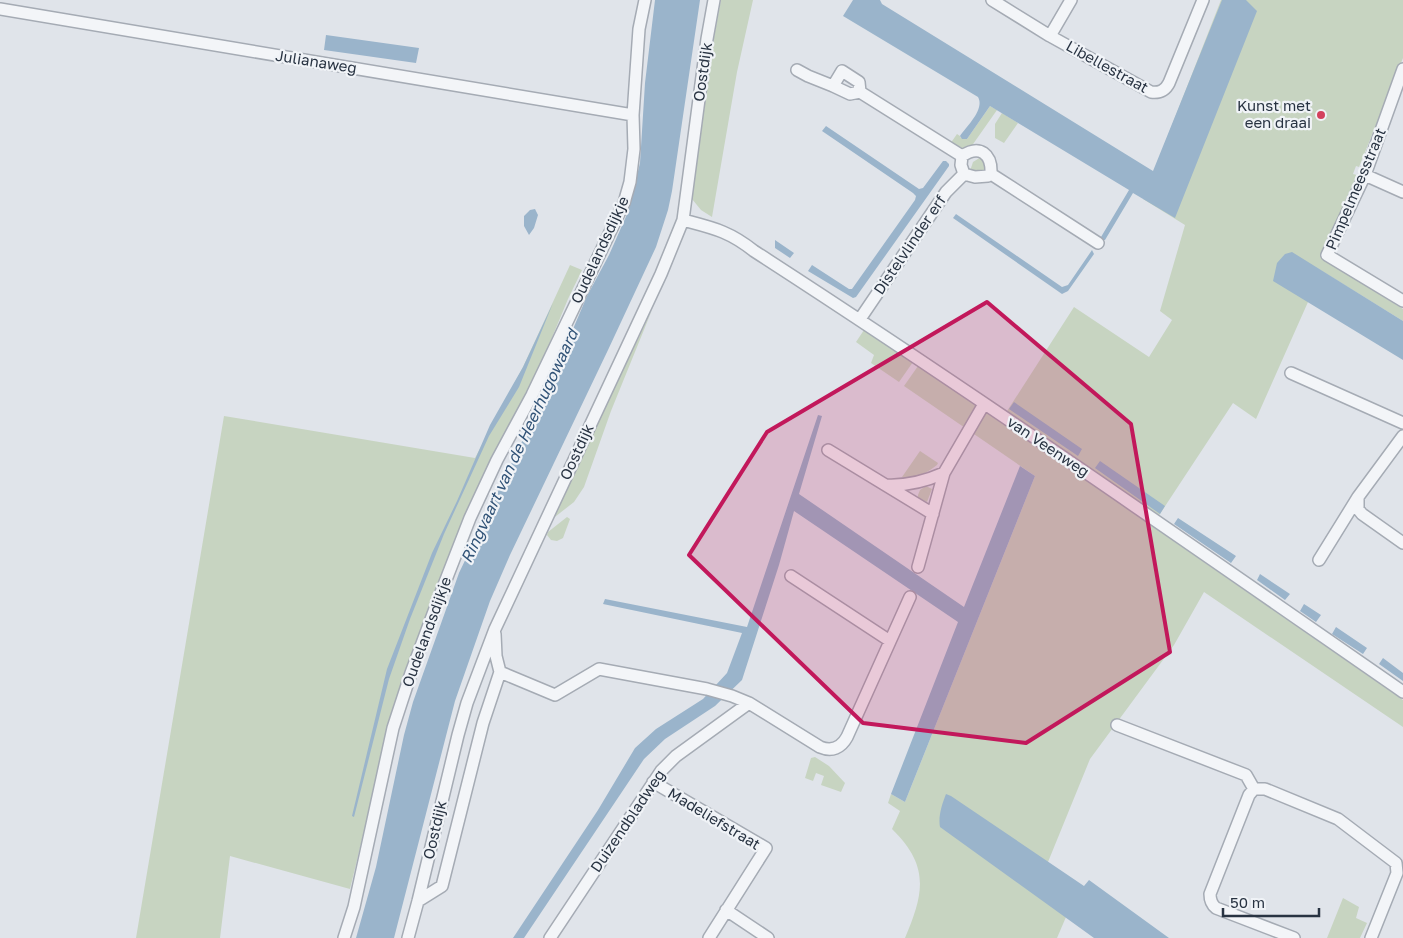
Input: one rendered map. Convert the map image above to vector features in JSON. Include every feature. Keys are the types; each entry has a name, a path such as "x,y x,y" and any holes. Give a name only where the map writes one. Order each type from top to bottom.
{"street":[{"name":"Oudelandsdijkje","path":"344,938 354,907 393,728 411,673 470,518 496,460 532,395 624,203 630,182 634,149 632,115 639,29 645,0"},
{"name":"Oostdijk","path":"408,938 460,727 494,629 661,274 683,220 714,0"},
{"name":"Libellestraat","path":"992,0 1050,36 1151,92 1160,92 1169,83 1203,0"},
{"path":"1050,36 1071,0"},
{"name":"Julianaweg","path":"0,9 632,115"},
{"name":"Pimpelmeesstraat","path":"1403,69 1365,175 1327,255 1403,301"},
{"path":"798,70 850,94 860,92 962,156"},
{"path":"833,86 842,71 859,82 860,92"},
{"path":"976,151 979,139"},
{"path":"962,156 976,151 984,153 992,164 991,174"},
{"path":"962,156 961,165 964,174 984,177 991,174"},
{"name":"Distelvlinder erf","path":"860,319 946,192 964,174"},
{"path":"991,174 1098,243"},
{"path":"1365,175 1403,192"},
{"name":"van Veenweg","path":"683,220 722,231 735,237 860,319 1403,692"},
{"path":"1291,373 1403,423"},
{"path":"918,567 944,473 984,404"},
{"path":"1319,560 1358,497 1403,436"},
{"path":"828,450 933,514"},
{"path":"886,485 917,482 931,479 944,473"},
{"path":"1358,497 1358,509 1362,514 1403,543"},
{"path":"791,576 890,641"},
{"path":"494,629 496,656 500,672 555,695 599,669 707,690 732,696 749,703 826,750 840,747 847,737 910,597"},
{"name":"Oostdijk","path":"418,901 442,886 483,723 500,672"},
{"name":"Duizendbladweg","path":"550,938 653,782 668,764 676,756 749,703"},
{"path":"1117,725 1246,775 1254,789"},
{"name":"Madeliefstraat","path":"653,782 766,848 709,938"},
{"path":"1254,789 1249,795 1210,894 1210,899 1212,905 1216,908 1294,938"},
{"path":"1254,789 1265,789 1338,819 1396,863 1397,872 1371,938"},
{"path":"726,910 768,938"}],"highlighted area":[{"path":"987,302 1131,424 1170,652 1026,743 863,723 689,555 767,432"}],"green space":[{"path":"721,0 753,0 737,72 712,217 701,210 692,199 714,37"},
{"path":"1221,0 1403,0 1403,58 1359,167 1356,166 1353,174 1357,175 1321,258 1403,309 1403,321 1317,268 1308,302 1256,419 1233,403 1152,526 1403,700 1403,727 1204,592 1174,645 1090,759 1048,862 1066,917 1057,938 905,938 916,907 920,880 913,855 892,829 900,811 888,803 891,794 905,802 1035,476 904,386 918,366 1000,422 1074,307 1149,357 1172,320 1160,311 1185,225 1143,199"},
{"path":"990,106 997,110 971,147 961,150 950,144 957,134 961,138 967,139"},
{"path":"1002,113 1018,123 1004,143 995,138 995,124"},
{"path":"981,157 985,164 984,173 970,171 973,162"},
{"path":"570,265 582,270 546,352 481,479 451,555 388,732 350,889 230,856 220,938 136,938 224,416 475,458 523,367"},
{"path":"652,310 611,411 584,487 574,502 551,520"},
{"path":"864,330 913,362 899,382 871,363 874,355 856,342"},
{"path":"920,451 938,463 937,465 921,475 902,477"},
{"path":"926,486 932,489 927,502 918,498 920,490"},
{"path":"567,517 570,519 563,538 557,541 551,540 547,535 548,532"},
{"path":"815,757 829,766 845,783 841,792 821,785 824,776 816,773 813,781 805,778 811,758"},
{"path":"1343,898 1359,907 1356,918 1367,923 1360,938 1327,938"}],"water":[{"path":"655,0 700,0 668,210 656,247 490,601 455,701 394,938 356,938 376,867 404,735 413,702 459,573 551,381 587,296 609,255 628,212 640,163 645,83"},
{"path":"853,0 880,0 882,4 1153,171 1222,0 1246,0 1257,11 1175,218 1133,193 1105,240 1103,240 1101,237 1129,190 990,106 967,139 962,139 960,136 971,122 979,107 978,97 843,16"},
{"path":"326,35 419,48 416,63 324,50"},
{"path":"826,126 919,189 923,188 943,161 949,164 856,297 853,298 808,271 812,265 849,289 852,289 916,196 822,131"},
{"path":"535,209 538,215 534,228 529,235 524,226 524,216 530,210"},
{"path":"956,214 1062,287 1068,285 1092,250 1094,254 1068,291 1062,294 953,218"},
{"path":"775,240 794,253 790,258 775,248"},
{"path":"1292,252 1403,321 1403,360 1273,281 1277,263 1285,254"},
{"path":"553,303 519,387 489,436 444,534 410,619 389,679 354,817 352,816 387,669 432,553 490,425 523,367"},
{"path":"1014,402 1082,449 1078,456 1009,409"},
{"path":"818,415 822,416 799,494 964,607 1020,466 1035,476 905,802 891,794 958,622 794,511 779,565 742,680 715,706 665,739 644,759 524,938 513,938 598,810 635,748 656,729 703,699 727,673 742,633 603,604 605,599 747,627"},
{"path":"1100,461 1165,506 1160,514 1095,468"},
{"path":"1178,518 1236,556 1231,563 1174,524"},
{"path":"1260,574 1290,594 1285,600 1257,580"},
{"path":"1304,604 1321,615 1316,622 1300,611"},
{"path":"1336,627 1367,648 1363,654 1332,634"},
{"path":"1383,658 1403,673 1403,681 1379,664"},
{"path":"946,794 1084,886 1089,880 1169,938 1094,938 940,827 940,815"}],"place":[{"name":"Kunst met een draai","path":"1321,115"}],"water label":[{"name":"Ringvaart van de Heerhugowaard","path":"519,446"}]}
